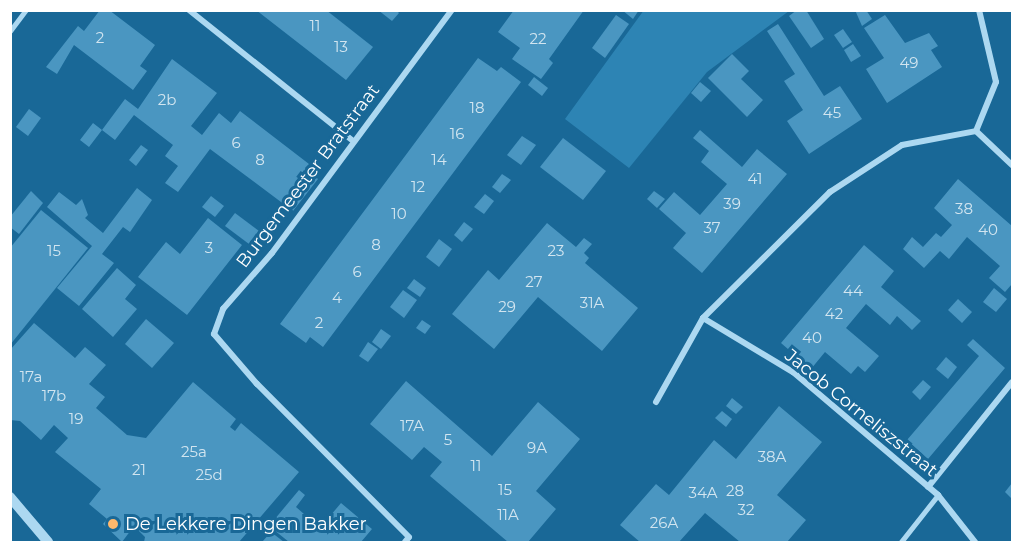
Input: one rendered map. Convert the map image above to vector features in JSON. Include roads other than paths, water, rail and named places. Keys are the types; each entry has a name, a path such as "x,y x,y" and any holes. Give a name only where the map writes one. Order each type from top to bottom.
{"street":[{"path":"189,10 352,140"},
{"name":"Burgemeester Bratstraat","path":"407,540 257,384 214,334 223,309 272,253 352,140 453,10"},
{"path":"976,131 996,82 979,10"},
{"path":"976,131 1012,165"},
{"path":"656,402 703,318 830,192 902,145 976,131"},
{"name":"Jacob Corneliszstraat","path":"703,318 793,372 938,495 975,543"},
{"path":"928,487 1012,382"},
{"path":"10,497 48,543"},
{"path":"407,540 416,543"}],"lane":[{"path":"10,31 26,10"},
{"name":"Jacob Corneliszstraat","path":"901,543 938,495"}],"place":[{"name":"De Lekkere Dingen Bakker","path":"113,524"}]}
